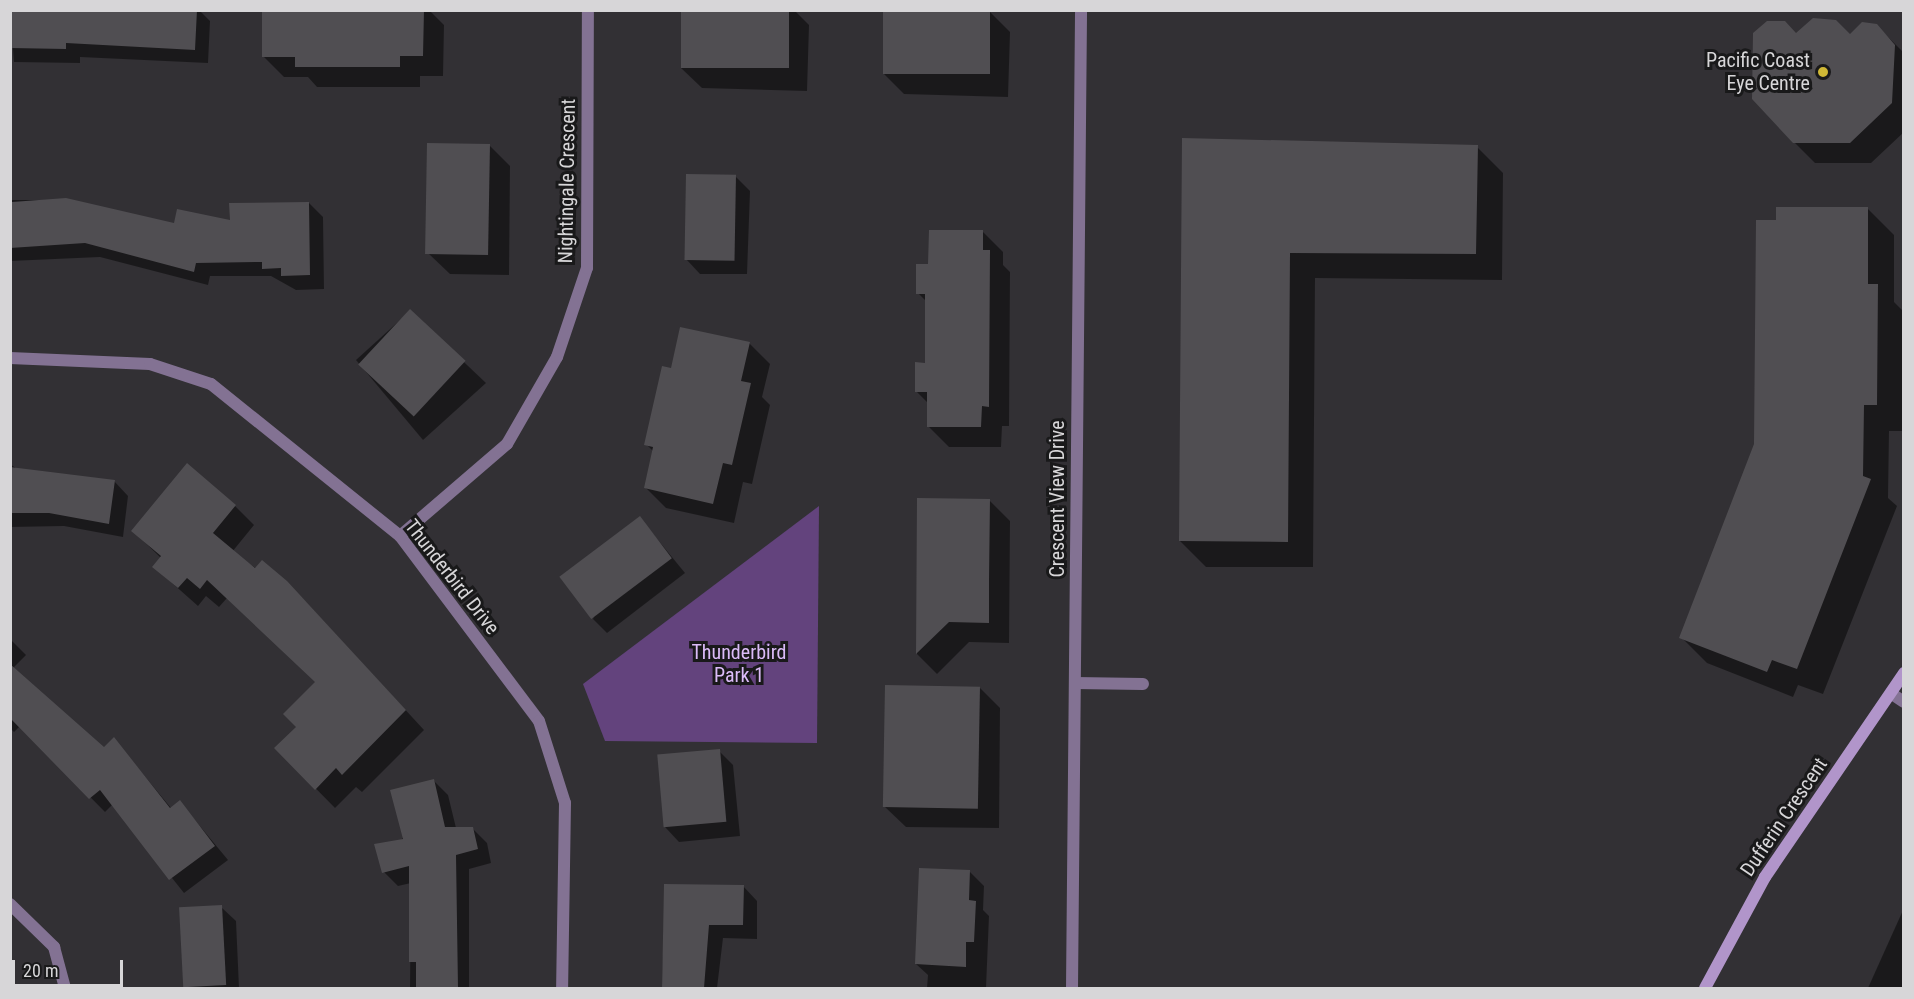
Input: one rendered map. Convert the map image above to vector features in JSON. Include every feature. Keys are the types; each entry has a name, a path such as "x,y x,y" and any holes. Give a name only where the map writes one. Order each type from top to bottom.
{"street":[{"name":"Nightingale Crescent","path":"400,536 507,444 557,357 587,268 588,10"},
{"name":"Crescent View Drive","path":"1072,988 1081,10"},
{"name":"Thunderbird Drive","path":"10,358 150,364 211,384 400,536 539,721 566,802 562,988"},
{"name":"Dufferin Crescent","path":"1705,988 1765,877 1892,694 1904,673"},
{"path":"1075,683 1143,684"},
{"path":"1892,694 1904,702"},
{"path":"10,904 54,946 65,988"}],"green space":[{"name":"Thunderbird Park 1","path":"819,506 817,743 605,741 583,684"}],"building":[{"path":"10,10 197,10 195,50 66,43 66,49 10,48"},
{"path":"262,10 424,10 423,56 400,56 400,67 295,67 295,57 262,57"},
{"path":"681,10 789,10 789,68 681,68"},
{"path":"883,10 990,10 990,74 883,74"},
{"name":"Pacific Coast Eye Centre","path":"1813,18 1836,20 1850,34 1862,22 1877,24 1895,45 1892,103 1850,143 1793,143 1752,99 1753,33 1767,21 1785,21 1796,33"},
{"path":"1182,138 1478,145 1476,254 1290,253 1288,542 1179,541"},
{"path":"427,143 490,144 488,255 425,254"},
{"path":"686,174 736,175 734,261 684,260"},
{"path":"66,198 174,223 177,209 230,220 229,203 309,202 310,275 281,276 281,268 262,269 262,262 196,263 194,272 85,243 10,248 12,202"},
{"path":"1776,207 1868,207 1868,284 1878,284 1877,405 1864,405 1863,476 1871,479 1797,669 1772,660 1767,672 1679,638 1754,444 1756,220 1776,220"},
{"path":"929,230 983,230 983,250 990,250 989,407 982,406 981,427 927,427 927,392 915,392 915,362 925,363 925,294 916,294 916,264 928,264"},
{"path":"410,309 466,361 414,416 358,365"},
{"path":"680,327 750,342 741,381 751,383 732,465 723,463 713,504 644,488 653,447 644,445 662,366 671,368"},
{"path":"187,463 236,505 213,533 255,568 262,560 287,581 406,710 342,775 336,768 315,790 274,748 296,727 283,714 315,682 207,580 200,589 187,578 178,588 152,567 161,556 131,531"},
{"path":"10,467 115,480 109,524 49,513 10,513"},
{"path":"917,498 990,499 989,623 949,622 916,654"},
{"path":"640,516 672,558 591,619 559,577"},
{"path":"10,664 104,747 114,737 170,808 180,800 215,846 169,880 100,790 89,799 10,718"},
{"path":"885,685 980,687 978,809 883,807"},
{"path":"720,749 726,822 664,827 657,754"},
{"path":"434,779 445,827 473,827 478,849 456,855 458,988 416,988 416,962 409,962 409,866 382,873 374,844 403,839 390,790"},
{"path":"919,868 970,870 969,900 976,901 974,942 966,942 966,967 915,964"},
{"path":"664,884 744,885 743,925 709,925 704,988 662,988"},
{"path":"222,905 226,985 183,987 179,907"}],"place":[{"name":"Pacific Coast Eye Centre","path":"1823,72"}]}
